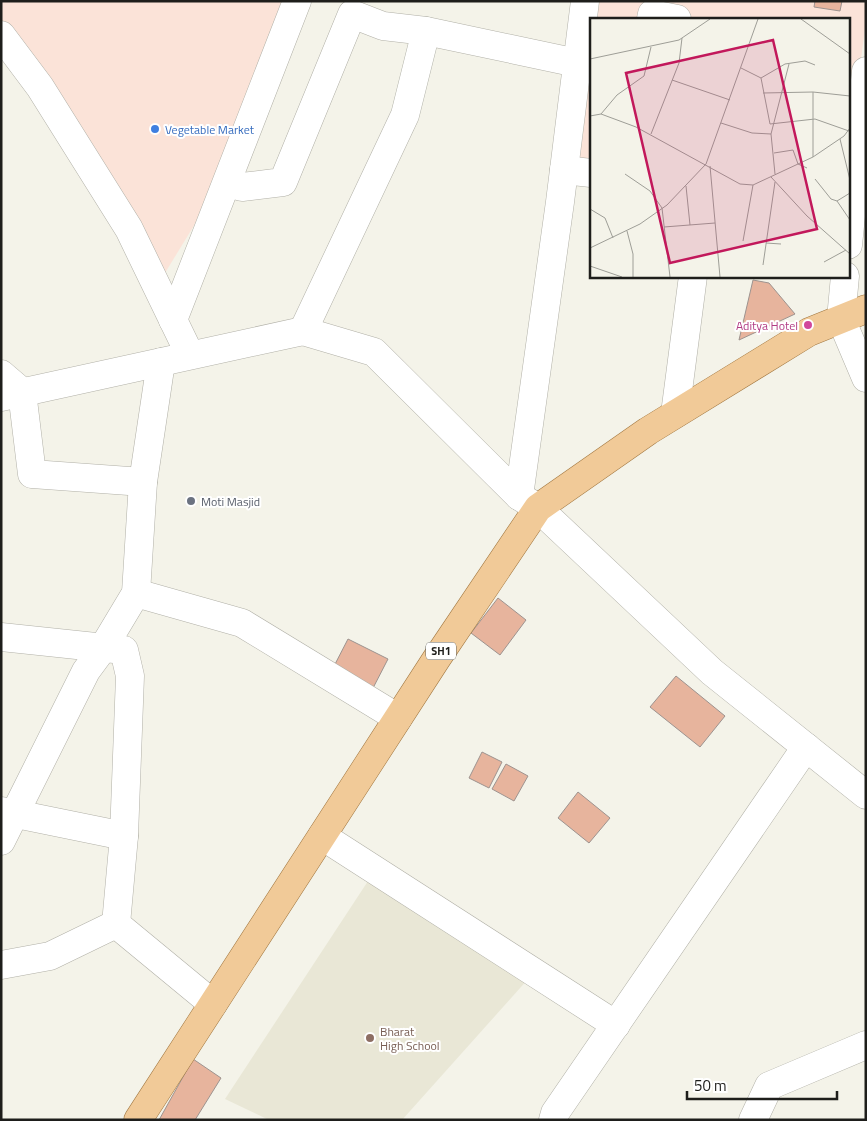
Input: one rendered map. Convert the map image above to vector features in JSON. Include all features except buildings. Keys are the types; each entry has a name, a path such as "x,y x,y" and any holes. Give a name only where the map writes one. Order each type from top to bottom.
{"main road":[{"name":"SH1","path":"138,1120 398,718 529,502 809,332 866,309"}],"street":[{"path":"173,320 297,1"},
{"path":"529,502 564,170 584,64 585,1"},
{"path":"226,183 242,187 283,182 352,14 383,26 426,31 584,64"},
{"path":"651,18 652,14 672,18"},
{"path":"303,331 405,116 426,31"},
{"path":"1,36 40,87 129,229 190,355"},
{"path":"850,208 859,109 866,71"},
{"path":"564,170 590,173"},
{"path":"675,414 693,278"},
{"path":"845,278 841,319 866,378"},
{"path":"12,395 303,331 374,352 529,502 712,672 866,795"},
{"path":"1,841 8,813 86,671 103,648 136,593 144,482 161,362"},
{"path":"1,374 12,395 32,474 144,482"},
{"path":"136,593 242,622 398,718"},
{"path":"1,637 124,650 130,676 124,836 116,924"},
{"path":"553,1120 555,1113 806,747"},
{"path":"8,813 124,836"},
{"path":"322,836 616,1025"},
{"path":"1,964 50,956 116,924"},
{"path":"116,924 213,1004"},
{"path":"753,1120 769,1086 866,1044"}],"shaded area":[{"name":"Vegetable Market","path":"1,1 295,1 228,170 157,286 1,35"},
{"path":"593,1 866,1 866,22 853,117 850,116 850,18 591,18"},
{"path":"590,33 590,173 576,155"},
{"name":"Bharat High School","path":"370,878 529,978 402,1120 269,1120 225,1099"}],"place":[{"name":"Vegetable Market","path":"155,129"},
{"name":"Aditya Hotel","path":"808,325"},
{"name":"Moti Masjid","path":"191,501"},
{"name":"Bharat High School","path":"370,1038"}]}
